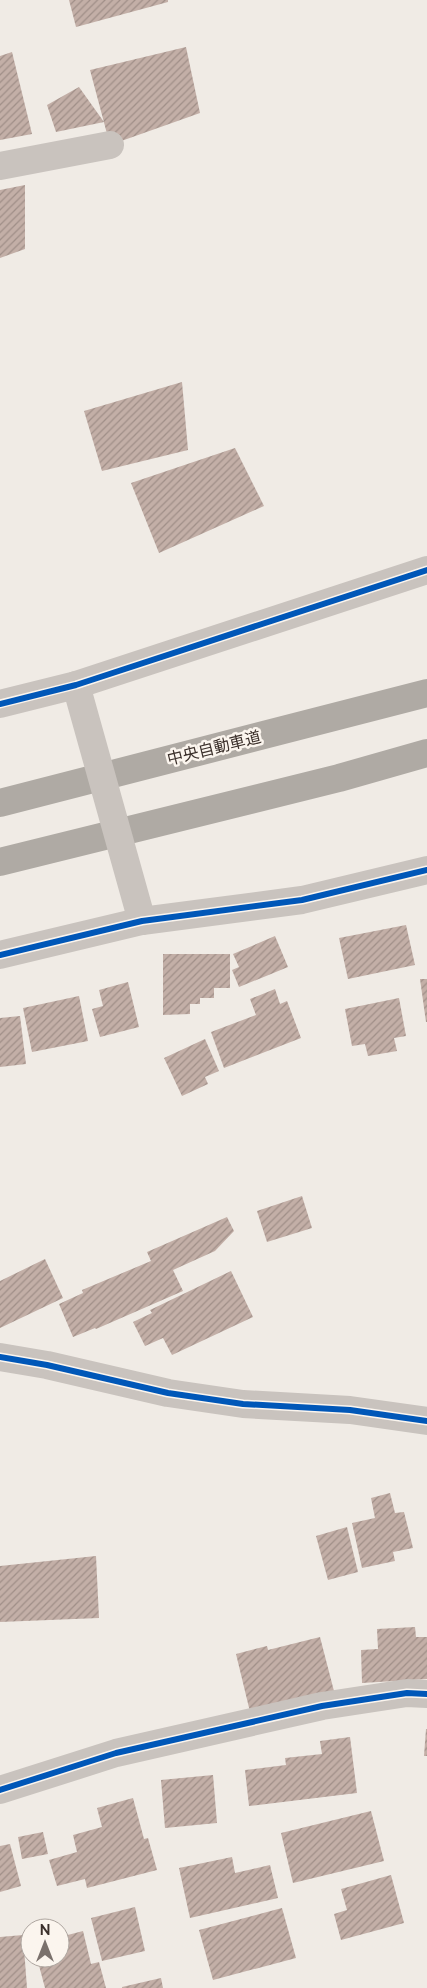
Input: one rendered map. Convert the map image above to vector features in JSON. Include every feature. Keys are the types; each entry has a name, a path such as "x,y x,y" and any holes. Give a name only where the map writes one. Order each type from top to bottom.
{"highway":[{"name":"中央自動車道","path":"0,803 427,693"},
{"path":"0,862 339,778 427,753"}],"street":[{"path":"0,166 110,145"},
{"path":"0,704 76,685 427,570"},
{"path":"76,685 142,921"},
{"path":"0,955 142,921 302,900 427,870"},
{"path":"0,1357 47,1365 168,1393 243,1404 350,1410 427,1421"},
{"path":"0,1790 116,1753 322,1706 407,1693 427,1694"}],"building":[{"path":"69,0 168,0 168,2 76,27"},
{"path":"186,47 200,113 110,145 90,70"},
{"path":"12,52 32,134 0,140 0,56"},
{"path":"79,87 104,122 56,132 47,105"},
{"path":"25,185 25,249 0,258 0,190"},
{"path":"182,382 188,450 102,471 84,411"},
{"path":"235,448 264,506 159,553 131,483"},
{"path":"406,925 415,965 348,979 339,938"},
{"path":"275,936 288,967 239,987 232,970 239,967 233,954"},
{"path":"163,954 230,954 230,988 214,988 214,998 200,998 200,1004 190,1004 190,1014 163,1015"},
{"path":"420,979 427,979 427,1022 426,1022"},
{"path":"128,982 139,1027 100,1037 92,1009 103,1006 99,990"},
{"path":"275,989 280,1004 287,1001 301,1038 224,1068 211,1032 256,1015 250,999"},
{"path":"79,996 88,1041 32,1052 23,1008"},
{"path":"399,998 406,1036 394,1038 397,1051 368,1056 365,1044 352,1046 345,1009"},
{"path":"20,1016 26,1064 0,1067 0,1018"},
{"path":"205,1039 219,1071 205,1077 208,1084 182,1096 164,1058"},
{"path":"302,1196 312,1228 267,1242 257,1211"},
{"path":"227,1217 234,1231 215,1251 173,1270 183,1291 73,1337 59,1304 83,1293 82,1290 151,1261 147,1252"},
{"path":"45,1259 63,1298 0,1328 0,1281"},
{"path":"231,1271 253,1317 172,1355 163,1338 145,1346 133,1322 152,1313 150,1310"},
{"path":"390,1493 395,1513 404,1512 413,1548 393,1552 395,1561 362,1568 352,1523 375,1518 371,1498"},
{"path":"347,1527 358,1572 328,1580 316,1536"},
{"path":"96,1556 99,1618 0,1622 0,1566"},
{"path":"415,1627 416,1637 427,1637 427,1679 362,1683 361,1650 378,1649 377,1629"},
{"path":"320,1637 335,1695 251,1716 236,1654 267,1646 268,1650"},
{"path":"426,1729 427,1756 424,1756"},
{"path":"350,1737 357,1793 249,1806 245,1770 286,1765 285,1758 322,1754 320,1741"},
{"path":"213,1775 217,1823 165,1828 161,1780"},
{"path":"133,1798 144,1839 148,1838 157,1870 87,1888 85,1879 57,1886 49,1860 77,1852 73,1835 102,1827 97,1808"},
{"path":"371,1811 384,1861 293,1883 281,1833"},
{"path":"43,1832 48,1854 22,1859 18,1837"},
{"path":"10,1844 21,1886 0,1892 0,1846"},
{"path":"232,1857 235,1873 270,1865 278,1898 190,1918 179,1868"},
{"path":"391,1875 404,1923 341,1940 334,1914 347,1910 341,1889"},
{"path":"135,1907 145,1951 102,1961 91,1918"},
{"path":"282,1908 296,1958 213,1980 199,1930"},
{"path":"83,1931 91,1964 99,1962 106,1988 45,1988 40,1968 70,1968 70,1934"},
{"path":"20,1935 20,1968 25,1968 27,1988 0,1988 0,1937"},
{"path":"161,1978 163,1988 122,1988 122,1987"}],"cycle path":[{"path":"0,704 76,685 427,570"},
{"path":"0,955 142,921 302,900 427,870"},
{"path":"0,1357 47,1365 168,1393 243,1404 350,1410 427,1421"},
{"path":"0,1790 116,1753 322,1706 407,1693 427,1694"}]}
